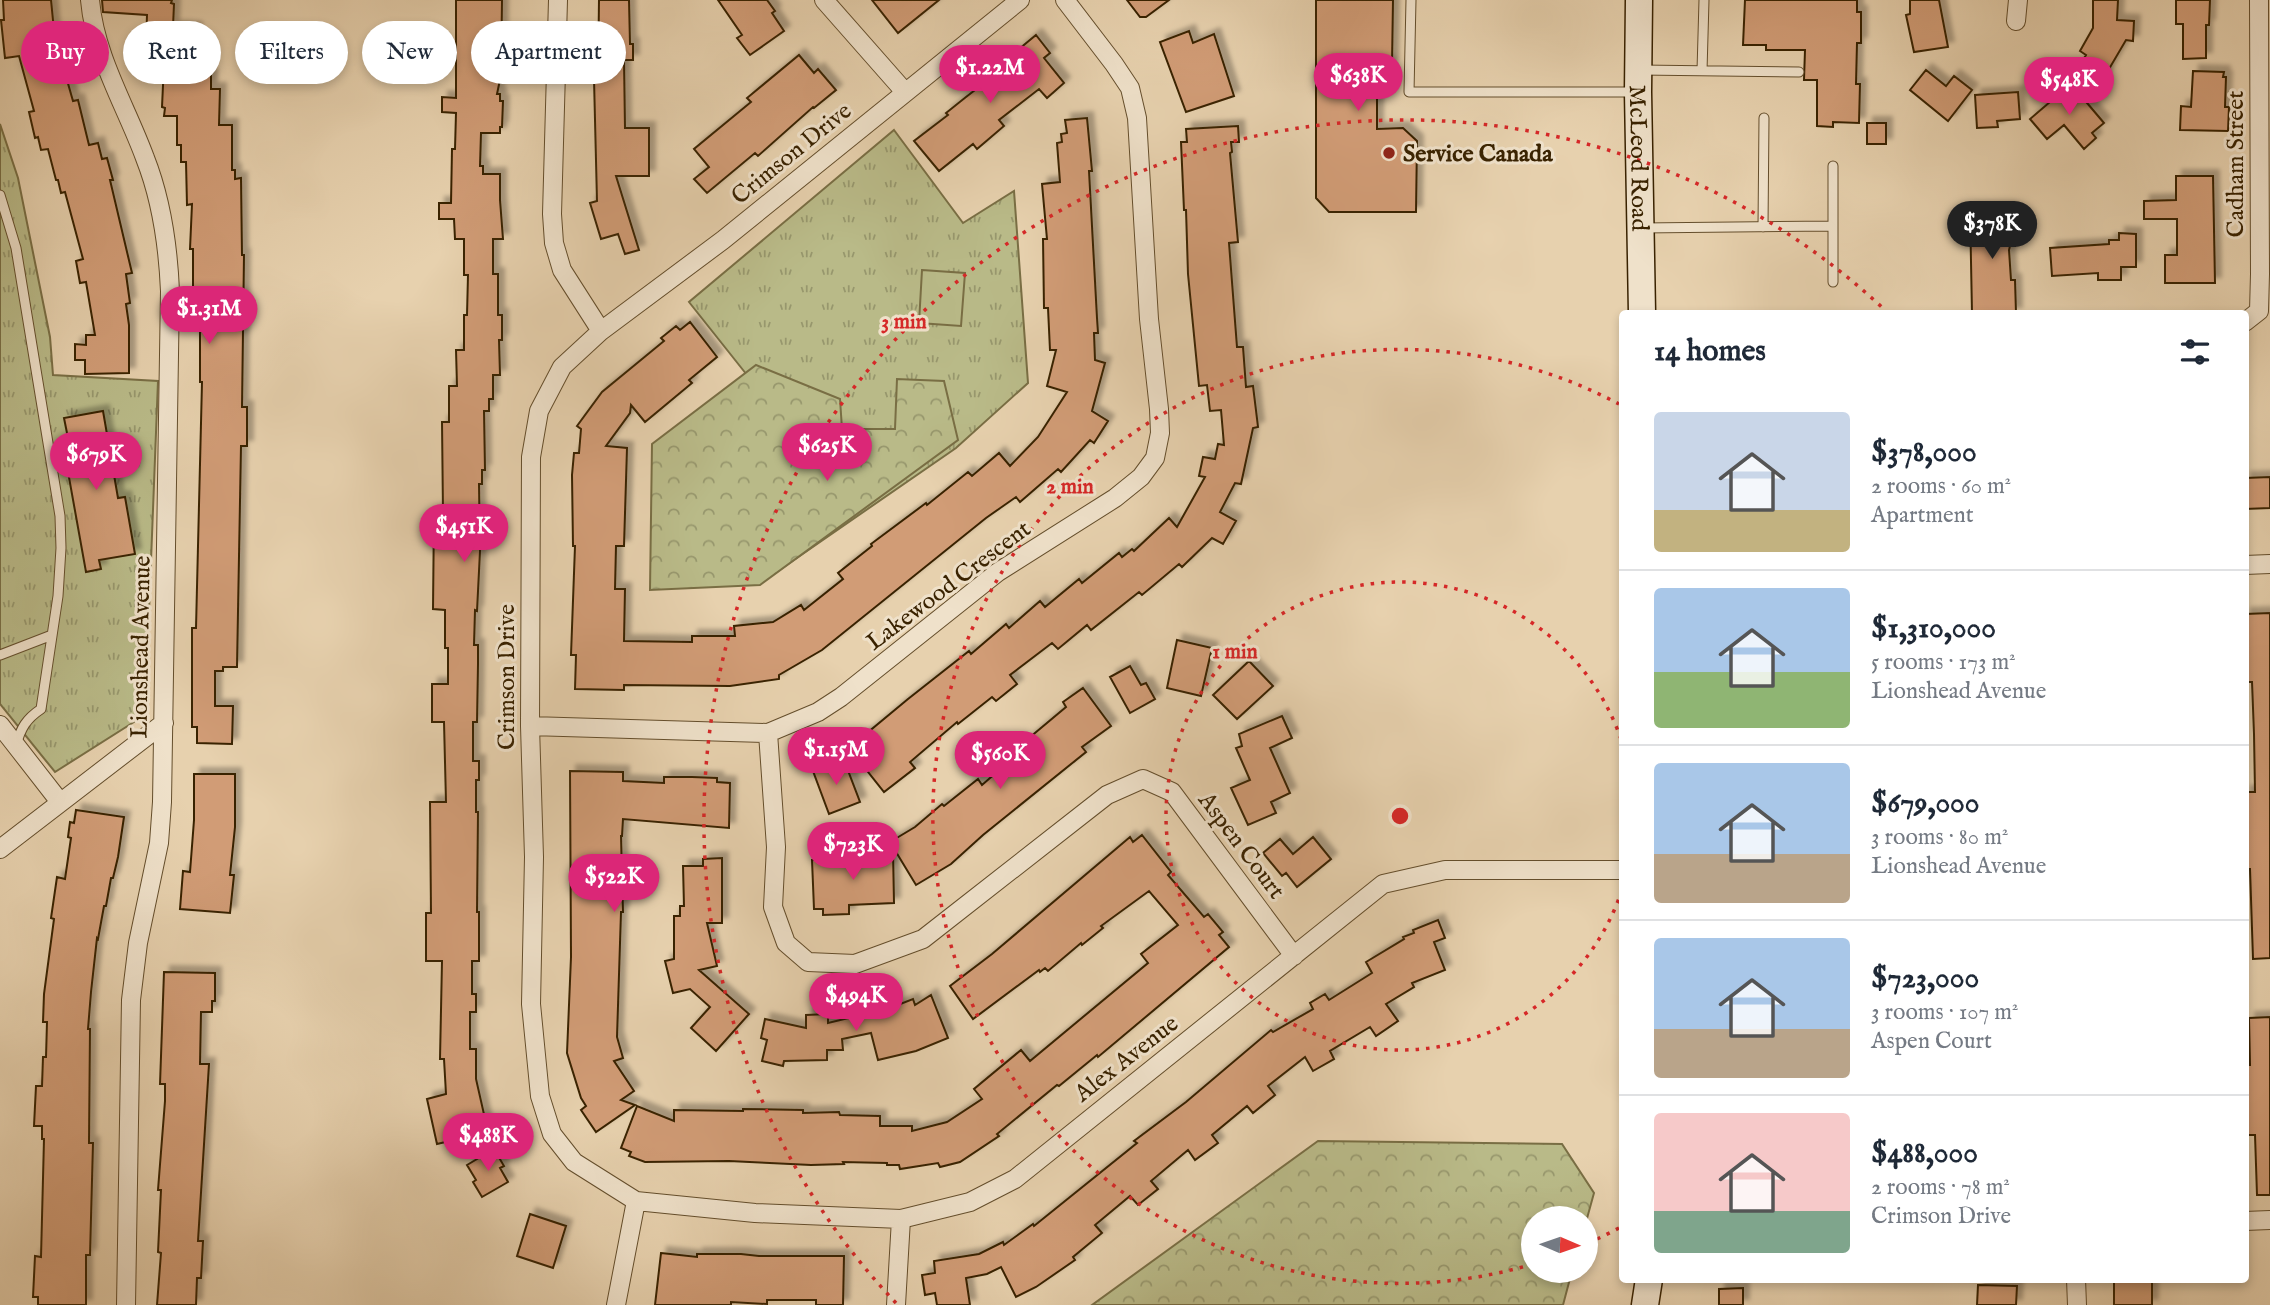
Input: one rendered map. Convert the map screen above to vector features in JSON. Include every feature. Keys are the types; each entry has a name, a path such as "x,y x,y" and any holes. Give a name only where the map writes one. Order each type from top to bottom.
{"main road":[{"name":"McLeod Road","path":"1639,0 1642,310"},
{"path":"1645,1305 1648,1283"}],"street":[{"name":"Lionshead Avenue","path":"90,0 103,58 154,183 168,248 170,291 164,723 159,843 138,943 131,1000 126,1305"},
{"path":"558,0 552,214 554,243 562,271 601,331"},
{"path":"824,0 905,92"},
{"name":"Crimson Drive","path":"636,1200 574,1162 552,1134 540,1096 531,1004 534,857 530,726 531,457 539,411 562,367 601,331 723,240 1020,0"},
{"name":"Lakewood Crescent","path":"530,726 768,733 818,712 841,697 998,572 1115,498 1141,477 1155,458 1160,433 1160,409 1149,319 1137,118 1130,88 1065,0"},
{"path":"2016,21 2018,0"},
{"name":"Cadham Street","path":"2249,319 2259,311 2265,59 2259,0"},
{"path":"2249,565 2270,564"},
{"path":"0,849 164,723"},
{"path":"0,725 60,802"},
{"name":"Aspen Court","path":"768,733 776,847 773,907 786,943 808,962 855,964 923,939 1107,795 1143,779 1172,792 1294,956"},
{"name":"Alex Avenue","path":"636,1200 755,1213 901,1219 970,1202 1015,1178 1383,884 1445,870 1619,870"},
{"path":"616,1305 636,1200"},
{"path":"896,1305 901,1219"},
{"path":"2249,1221 2270,1220"},
{"path":"2076,1283 2077,1305"}],"lane":[{"path":"1411,0 1409,92 1638,81 1702,71 1799,72"},
{"path":"1702,71 1703,0"},
{"path":"1763,227 1764,118"},
{"path":"1833,166 1833,282"},
{"path":"0,195 16,248 58,503 61,573 41,709 21,728 16,745"},
{"path":"1640,228 1832,226"},
{"path":"0,655 52,635"}],"green space":[{"path":"0,124 18,178 50,337 53,375 158,381 145,715 55,772 0,704"},
{"path":"894,130 963,223 1014,191 1028,383 956,448 759,584 747,375 689,302"},
{"path":"922,270 965,273 961,326 919,323"},
{"path":"756,365 840,399 842,429 895,429 897,379 944,381 958,440 760,585 650,590 652,444"},
{"path":"1318,1141 1562,1144 1594,1193 1590,1206 1521,1206 1521,1283 1569,1283 1563,1305 1092,1305"}],"building":[{"path":"3,0 51,0 53,21 21,21 21,63 19,56 5,58 1,20 4,20"},
{"path":"102,0 172,0 171,3 174,4 173,21 147,21 147,15 103,12"},
{"path":"456,0 502,0 502,21 471,21 471,84 499,84 497,94 500,94 500,101 503,101 500,133 481,133 480,166 483,166 483,174 500,174 503,239 493,239 493,274 498,274 498,315 502,315 502,340 499,340 500,375 493,375 493,399 489,399 489,411 484,411 485,470 482,470 482,484 479,484 480,551 474,645 478,645 477,722 473,722 473,761 479,761 476,812 479,961 472,961 472,994 476,994 476,1012 470,1012 470,1049 476,1049 476,1079 488,1132 437,1144 427,1099 446,1094 444,1059 440,1059 442,961 426,961 426,913 431,913 430,802 446,802 444,722 432,722 432,684 448,684 448,648 445,648 445,610 433,609 434,512 443,512 442,422 449,422 449,386 457,386 456,350 464,350 468,275 464,275 464,239 455,239 454,219 439,219 439,203 451,203 456,113 442,112 442,97 456,98"},
{"path":"599,0 629,0 633,60 626,60 626,21 599,21"},
{"path":"718,0 767,0 784,31 750,55 737,38 742,35"},
{"path":"872,0 939,0 898,33"},
{"path":"1127,0 1169,0 1146,17 1140,17"},
{"path":"1316,0 1393,0 1392,64 1377,82 1377,129 1403,128 1417,141 1416,212 1329,212 1316,198"},
{"path":"1745,0 1857,0 1857,12 1861,12 1861,43 1857,43 1856,84 1860,84 1859,123 1833,122 1833,127 1817,126 1817,80 1804,80 1805,50 1766,50 1766,45 1743,45"},
{"path":"1910,0 1939,0 1948,47 1914,52 1906,15 1910,14"},
{"path":"2093,0 2118,0 2117,20 2134,21 2133,41 2126,40 2102,81 2078,68 2086,55 2080,51 2093,28"},
{"path":"2176,0 2210,0 2209,25 2206,25 2206,58 2183,59 2183,24 2176,24"},
{"path":"1189,31 1193,43 1214,34 1234,96 1186,112 1160,42"},
{"path":"1036,35 1050,53 1044,58 1064,83 1047,98 1039,89 999,120 1004,126 977,149 973,144 939,171 914,141 1023,53 1019,49"},
{"path":"799,55 814,73 818,69 836,90 758,156 755,153 707,193 694,179 709,167 694,149 751,102 747,98"},
{"path":"1926,70 1946,86 1954,76 1972,90 1948,121 1910,90"},
{"path":"2193,71 2224,72 2225,107 2229,107 2228,131 2180,130 2181,106 2191,107"},
{"path":"27,84 68,84 73,101 78,100 89,145 98,143 102,159 107,158 132,273 126,274 130,303 126,304 129,373 85,374 85,360 75,360 75,344 86,345 86,335 95,335 86,282 80,283 76,261 83,259 65,192 61,193 48,149 41,150 38,137 35,138 29,112 34,111"},
{"path":"163,84 211,84 211,89 220,89 219,125 232,125 232,170 235,170 235,179 241,178 244,255 242,407 247,407 247,446 241,446 237,667 223,667 223,671 215,671 215,706 233,706 232,744 197,743 197,727 192,727 192,628 196,628 202,382 200,313 197,313 197,293 193,293 193,249 190,249 192,204 187,205 186,162 181,162 181,145 177,145 177,116 164,116 165,108 162,107"},
{"path":"594,84 624,84 625,128 649,128 649,176 616,176 639,250 625,254 618,234 601,239 590,203 597,201"},
{"path":"2071,84 2104,123 2092,133 2096,138 2084,149 2064,125 2047,139 2030,119"},
{"path":"2018,92 2020,119 1997,121 1998,127 1977,128 1975,95"},
{"path":"1087,118 1092,171 1089,171 1098,333 1094,333 1095,360 1105,363 1092,411 1108,421 1094,443 1090,440 1061,472 1058,469 1020,502 1016,497 986,518 822,650 779,675 779,679 730,686 624,685 624,690 575,689 576,655 571,655 575,546 572,475 574,453 579,453 581,429 577,426 602,392 664,341 661,338 676,326 680,330 690,322 717,357 689,380 692,383 645,422 631,405 630,413 606,446 627,448 624,546 616,546 615,589 625,589 624,641 692,642 692,636 735,636 734,626 773,622 801,605 804,610 843,579 838,573 872,546 871,544 968,472 972,476 999,453 1010,466 1038,437 1067,392 1047,386 1056,350 1050,350 1048,308 1044,308 1043,239 1047,239 1042,184 1060,182 1057,143 1062,142 1061,134 1067,133 1065,120"},
{"path":"1867,123 1886,123 1886,144 1867,144"},
{"path":"1238,126 1239,142 1231,142 1230,153 1238,242 1229,243 1237,347 1243,347 1246,387 1253,386 1258,427 1253,428 1241,484 1235,483 1220,512 1236,521 1223,544 1212,538 1182,567 1179,564 1142,595 1139,592 1091,630 1087,625 1058,649 1052,643 1010,675 1017,684 996,701 992,697 958,724 957,722 910,762 915,768 884,792 849,748 969,651 971,654 1006,624 1009,628 1040,601 1045,607 1079,579 1082,583 1119,553 1122,557 1132,549 1134,551 1169,518 1177,527 1205,477 1199,476 1203,457 1215,459 1218,444 1224,445 1221,410 1210,411 1207,385 1199,386 1188,274 1181,142 1187,142 1186,129"},
{"path":"2176,176 2213,176 2215,283 2165,283 2165,255 2177,255 2177,219 2144,219 2144,201 2176,200"},
{"path":"2010,209 2011,213 2014,212 2015,246 2010,246 2009,250 2011,280 2015,280 2016,310 1972,310 1970,210"},
{"path":"2119,233 2136,234 2136,267 2121,267 2121,280 2098,280 2098,273 2052,276 2050,248 2109,244 2109,240 2119,240"},
{"path":"103,411 118,498 125,497 135,554 99,560 101,569 86,572 63,444 69,443 64,418"},
{"path":"2270,477 2270,508 2249,509 2249,478"},
{"path":"2270,613 2270,958 2253,959 2249,792 2255,792 2252,682 2249,682 2249,614"},
{"path":"1177,640 1212,648 1201,696 1167,688"},
{"path":"1249,661 1273,686 1237,719 1213,695"},
{"path":"1130,666 1141,685 1146,683 1155,699 1130,713 1110,677"},
{"path":"1083,688 1111,726 1082,747 1086,752 951,864 916,885 890,842 915,827 978,779 982,785 1031,742 1029,738 1066,707 1063,702"},
{"path":"1282,716 1292,738 1270,748 1290,793 1271,802 1276,813 1248,825 1231,788 1250,780 1236,748 1242,746 1239,734"},
{"path":"844,760 860,802 829,814 813,771"},
{"path":"570,771 623,772 623,781 664,783 664,777 692,777 717,778 717,782 730,783 729,828 623,819 623,912 617,1037 623,1058 614,1061 634,1091 621,1100 635,1105 596,1132 581,1110 586,1106 567,1053 571,957"},
{"path":"194,774 235,774 235,827 230,875 234,875 230,913 180,909 183,871 190,872"},
{"path":"76,810 124,817 118,857 97,938 88,1029 89,1143 93,1143 90,1255 86,1255 86,1305 38,1305 38,1297 33,1297 35,1256 41,1257 44,1139 42,1126 34,1126 36,1086 42,1086 43,1057 46,1057 47,1022 43,1022 44,994 54,919 51,918 57,877 65,879 71,838 68,837 70,822 74,823"},
{"path":"1142,835 1171,872 1168,875 1204,917 1208,914 1223,932 1219,935 1229,947 1098,1057 1097,1055 1057,1085 997,1134 999,1136 960,1162 940,1167 938,1163 900,1169 899,1165 887,1163 843,1162 844,1164 811,1165 729,1161 645,1162 629,1156 631,1152 621,1148 637,1106 674,1121 674,1110 743,1109 880,1116 880,1126 912,1126 912,1131 947,1122 982,1099 974,1089 1021,1050 1030,1061 1148,963 1141,954 1178,925 1149,891 1101,926 1103,928 1048,971 1045,968 1040,972 1039,970 973,1019 950,986 992,954 1130,837 1133,842"},
{"path":"1313,837 1331,859 1297,887 1286,873 1282,876 1263,853 1280,839 1293,854"},
{"path":"893,851 894,903 849,905 849,914 823,915 823,909 814,909 812,860 856,858 856,852"},
{"path":"722,858 722,923 707,923 717,966 699,970 749,1014 716,1051 691,1028 710,1007 690,989 673,993 665,961 674,959 674,916 680,916 680,906 684,906 683,866 703,866 703,859"},
{"path":"1438,920 1445,938 1434,942 1445,970 1412,983 1414,987 1386,1004 1398,1021 1376,1036 1370,1027 1330,1051 1334,1059 1313,1071 1305,1057 1268,1086 1275,1095 1253,1113 1247,1106 1212,1135 1218,1143 1195,1160 1188,1150 1151,1181 1158,1189 1138,1205 1130,1196 1095,1225 1102,1233 1073,1257 1075,1260 1036,1287 1016,1297 1001,1267 987,1274 966,1278 970,1305 937,1305 935,1293 925,1295 922,1275 935,1273 934,1261 979,1254 1003,1242 1004,1245 1033,1224 1034,1226 1271,1030 1273,1032 1313,1009 1310,1003 1325,994 1329,1000 1372,973 1366,962 1404,939 1403,937 1414,933 1413,930"},
{"path":"164,972 215,973 215,1001 212,1001 212,1012 201,1012 200,1064 209,1064 198,1241 203,1241 196,1305 157,1305 161,1253 158,1252 161,1190 158,1190 165,1101 165,1084 160,1084"},
{"path":"931,995 948,1038 916,1051 878,1060 871,1033 842,1039 843,1050 827,1050 827,1060 784,1061 783,1066 762,1061 767,1040 761,1038 765,1019 806,1028 806,1015 828,1014 828,1023 890,1008 913,999 915,1005"},
{"path":"2270,1017 2270,1195 2257,1195 2255,1135 2249,1135 2249,1018"},
{"path":"494,1149 504,1166 500,1168 508,1182 482,1197 467,1165"},
{"path":"530,1214 566,1226 553,1268 517,1256"},
{"path":"661,1253 697,1257 697,1254 844,1256 843,1305 816,1305 816,1300 767,1300 767,1304 731,1302 731,1305 655,1305"},
{"path":"2114,1283 2152,1283 2152,1305 2114,1305"},
{"path":"1978,1285 2017,1286 2016,1305 1977,1305"},
{"path":"1743,1288 1743,1305 1719,1305 1719,1289"}],"place":[{"name":"Service Canada","path":"1389,153"}]}
